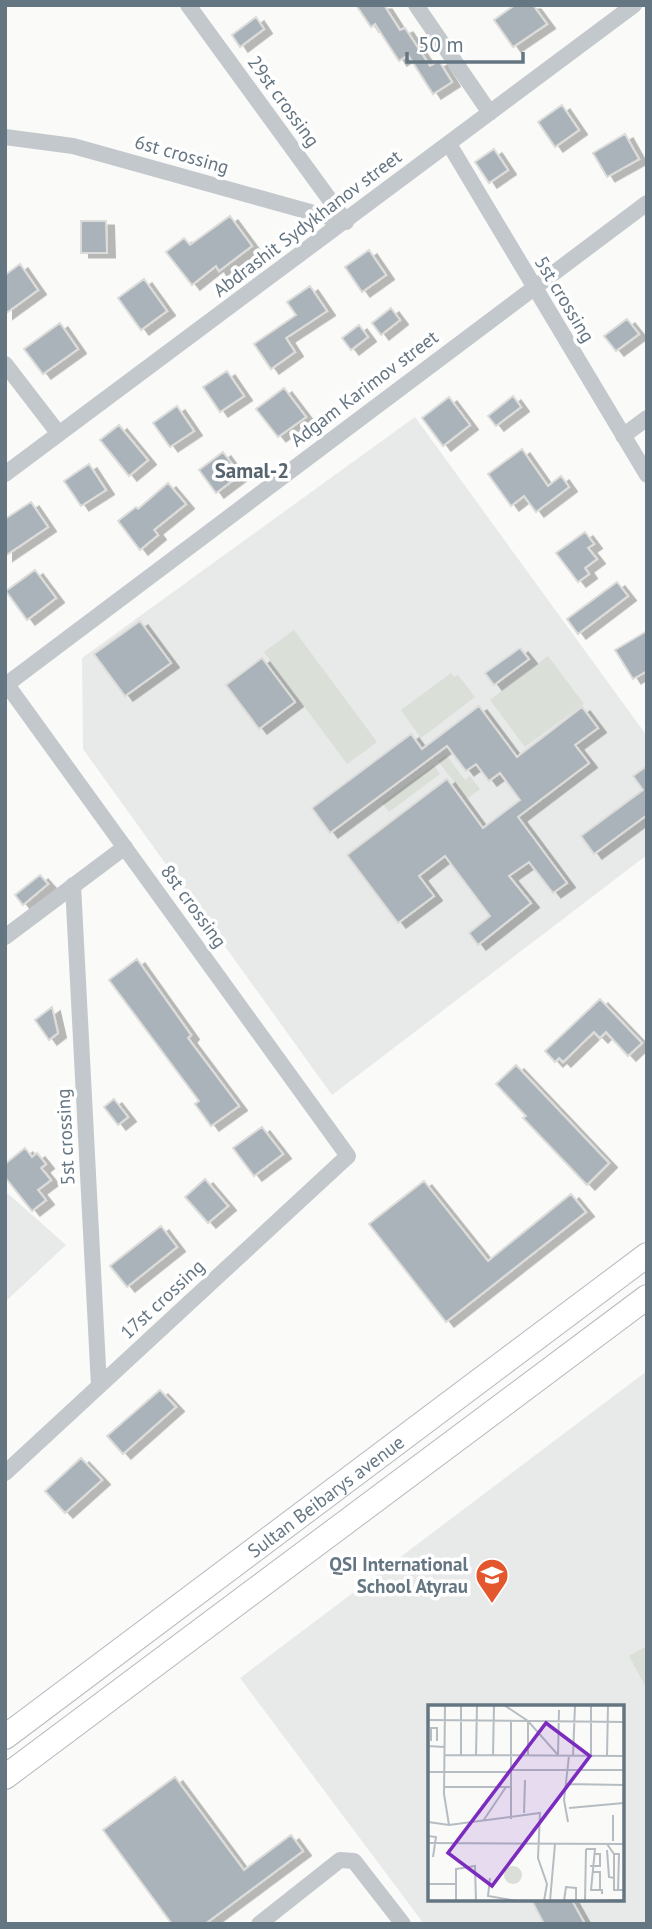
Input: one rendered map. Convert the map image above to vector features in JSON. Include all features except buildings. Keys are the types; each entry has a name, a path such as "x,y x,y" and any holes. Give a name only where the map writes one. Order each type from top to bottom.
{"main road":[{"name":"Sultan Beibarys avenue","path":"5,1737 647,1255"},
{"name":"Sultan Beibarys avenue","path":"5,1777 647,1297"}],"street":[{"name":"29st crossing","path":"188,5 346,222"},
{"path":"416,5 490,113"},
{"name":"Abdrashit Sydykhanov street","path":"5,474 634,5"},
{"name":"6st crossing","path":"5,137 73,146 346,222"},
{"name":"5st crossing","path":"449,144 647,475"},
{"name":"Adgam Karimov street","path":"6,683 647,203"},
{"path":"5,365 59,434"},
{"path":"623,436 647,418"},
{"name":"8st crossing","path":"6,683 348,1156"},
{"path":"5,711 19,701"},
{"path":"5,937 125,847"},
{"name":"5st crossing","path":"73,885 99,1386"},
{"name":"17st crossing","path":"5,1473 348,1156"},
{"path":"259,1924 340,1860 354,1861 403,1924"}],"shaded area":[{"path":"415,417 647,736 647,855 332,1095 83,749 82,658"},
{"path":"294,630 377,742 347,764 264,652"},
{"path":"548,656 584,704 525,747 490,700"},
{"path":"451,673 454,677 458,675 475,697 421,738 401,710"},
{"path":"446,755 465,780 470,776 480,789 467,799 438,761"},
{"path":"434,765 440,774 389,812 382,803"},
{"path":"5,1191 66,1245 5,1302"},
{"name":"QSI International School Atyrau","path":"647,1371 647,1924 424,1924 240,1678"},
{"path":"647,1646 647,1689 629,1656"}],"place":[{"name":"QSI International School Atyrau","path":"492,1605"}],"district":[{"name":"Samal-2","path":"252,471"}]}
